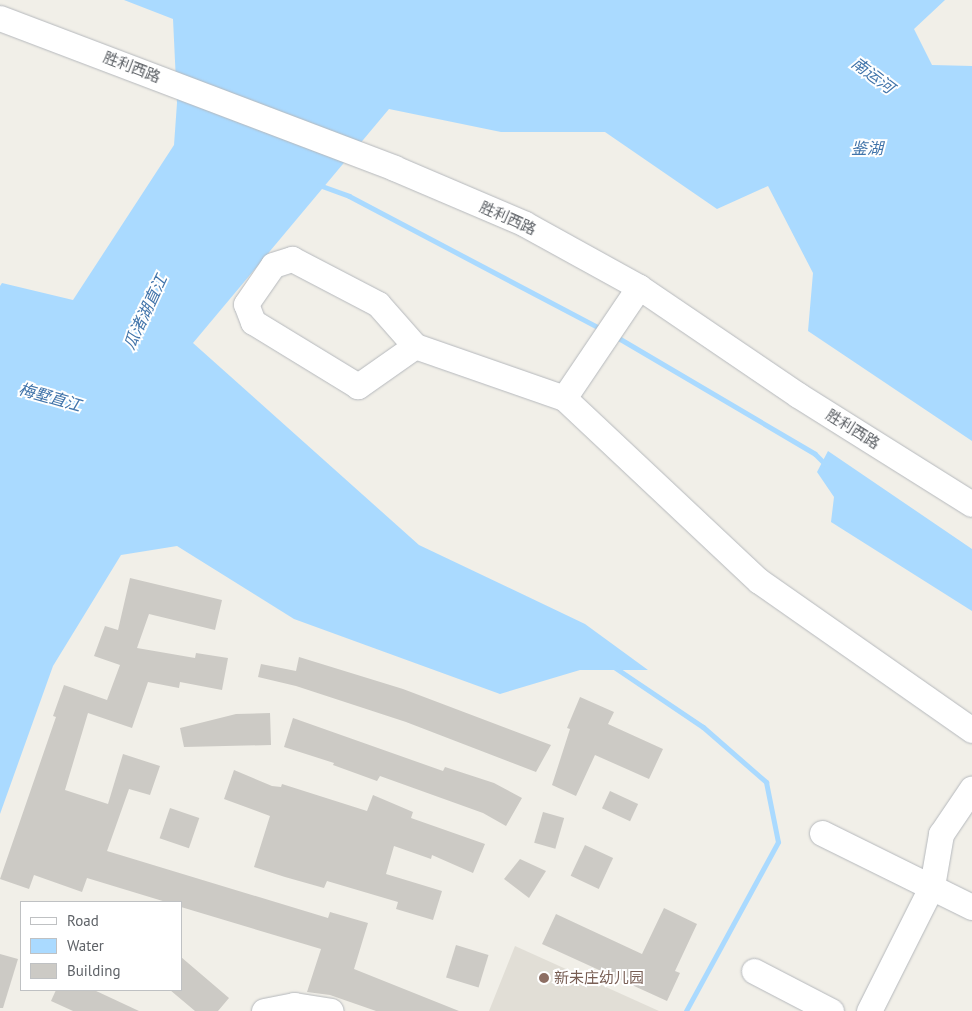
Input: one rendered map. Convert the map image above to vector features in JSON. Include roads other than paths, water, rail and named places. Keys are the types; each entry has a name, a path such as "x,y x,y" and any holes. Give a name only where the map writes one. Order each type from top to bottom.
{"street":[{"name":"胜利西路","path":"0,18 49,35 394,168 525,224 639,287 798,395 972,504"},
{"path":"415,346 358,386 252,322 246,304 273,265 292,259 378,304 415,346 564,398 759,581 972,730"},
{"path":"564,398 639,287"},
{"path":"869,1011 932,886 941,834 972,788"},
{"path":"822,833 972,907"},
{"path":"754,971 830,1011"},
{"path":"264,1011 294,1005 331,1011"}],"water":[{"path":"124,0 945,0 914,29 932,65 972,66 972,441 808,331 813,273 768,186 717,209 605,132 501,132 389,109 193,343 419,545 585,624 648,670 580,670 500,694 294,619 177,546 121,555 53,666 0,814 0,286 2,283 73,300 174,145 177,103 173,19"},
{"path":"828,451 972,549 972,611 831,522 834,497 817,472"}],"waterway":[{"path":"319,185 349,196 603,330"},
{"path":"615,336 815,454 827,466"},
{"path":"614,667 703,727 766,782 778,842 686,1011"}],"place":[{"name":"新未庄幼儿园","path":"544,978"}],"water label":[{"name":"南运河","path":"873,75"},
{"name":"鉴湖","path":"867,148"},
{"name":"瓜渚湖直江","path":"145,312"},
{"name":"梅墅直江","path":"50,397"}]}
